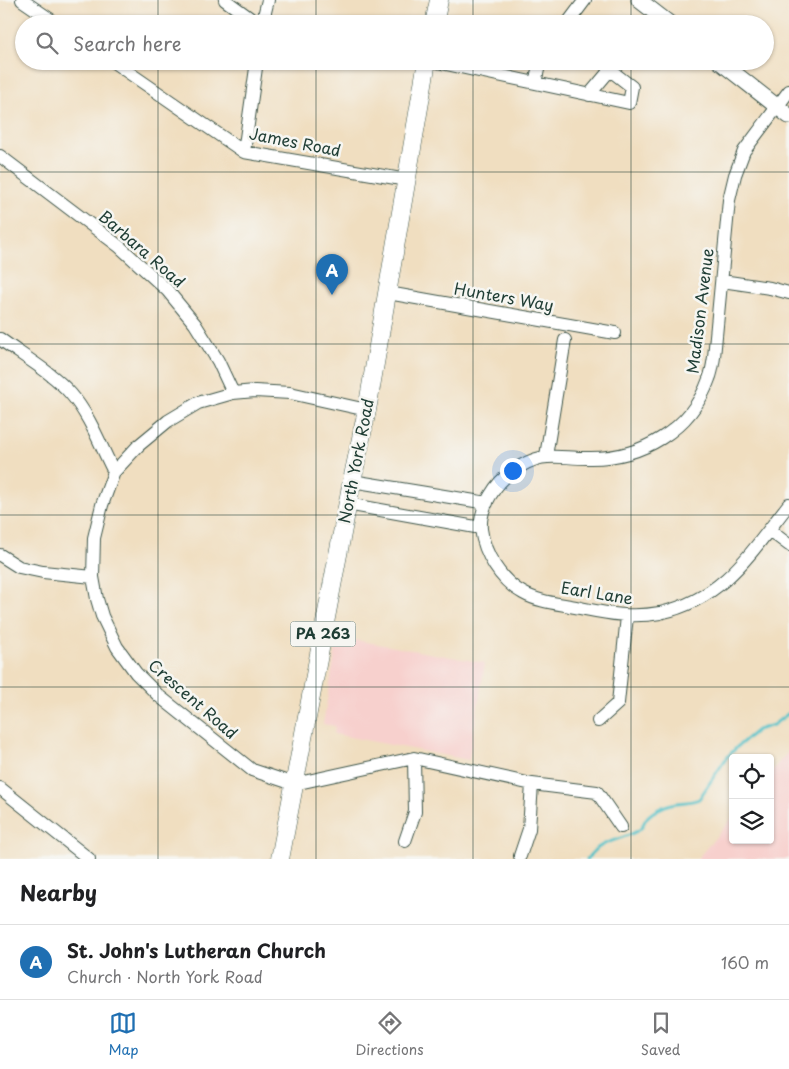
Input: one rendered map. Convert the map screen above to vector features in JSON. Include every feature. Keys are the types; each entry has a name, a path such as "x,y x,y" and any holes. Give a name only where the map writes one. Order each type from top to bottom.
{"highway":[{"path":"436,15 438,0"},
{"name":"North York Road","path":"280,859 347,504 367,410 425,70"}],"main road":[{"path":"639,0 658,15"},
{"path":"730,70 783,111"}],"street":[{"path":"22,0 44,15"},
{"path":"225,0 246,15"},
{"path":"264,15 268,0"},
{"path":"574,15 585,0"},
{"name":"James Road","path":"125,70 244,152 407,180"},
{"path":"244,152 256,70"},
{"path":"474,70 589,94"},
{"path":"535,83 538,70"},
{"name":"Madison Avenue","path":"487,503 497,486 510,472 526,462 546,456 613,458 654,444 673,431 701,398 710,378 714,357 729,200 734,175 744,151 783,111 789,92"},
{"name":"Barbara Road","path":"0,156 120,247 167,290 189,316 218,361 232,393"},
{"path":"722,281 770,288 789,293"},
{"name":"Hunters Way","path":"388,293 615,333"},
{"path":"0,339 59,382 71,394 82,409 114,472"},
{"path":"546,456 565,340"},
{"name":"Crescent Road","path":"294,784 252,770 159,696 136,673 117,647 102,616 93,577 94,538 102,505 114,472 139,445 168,421 198,403 232,393 255,391 290,392 367,410"},
{"path":"347,504 481,528 487,503 352,481"},
{"name":"Earl Lane","path":"481,528 487,549 496,568 509,583 523,593 540,600 627,616 644,615 675,609 704,596 731,576 789,504"},
{"path":"769,530 789,545"},
{"path":"0,555 19,567 43,572 93,577"},
{"path":"598,721 618,703 627,616"},
{"path":"294,784 414,758 532,784 597,792 621,826"},
{"path":"406,841 414,812 414,758"},
{"path":"520,856 529,829 532,784"},
{"path":"0,788 89,859"}],"shaded area":[{"path":"338,637 485,663 469,760 334,734 335,726 323,724"},
{"path":"789,751 789,859 697,859 729,822 729,844 774,844 774,768"}],"waterway":[{"path":"587,859 604,844 639,830 648,817 657,810 669,804 691,802 699,799 727,757 737,747 757,730 773,725 789,713"}],"place":[{"name":"St. John's Lutheran Church","path":"332,295"}]}
